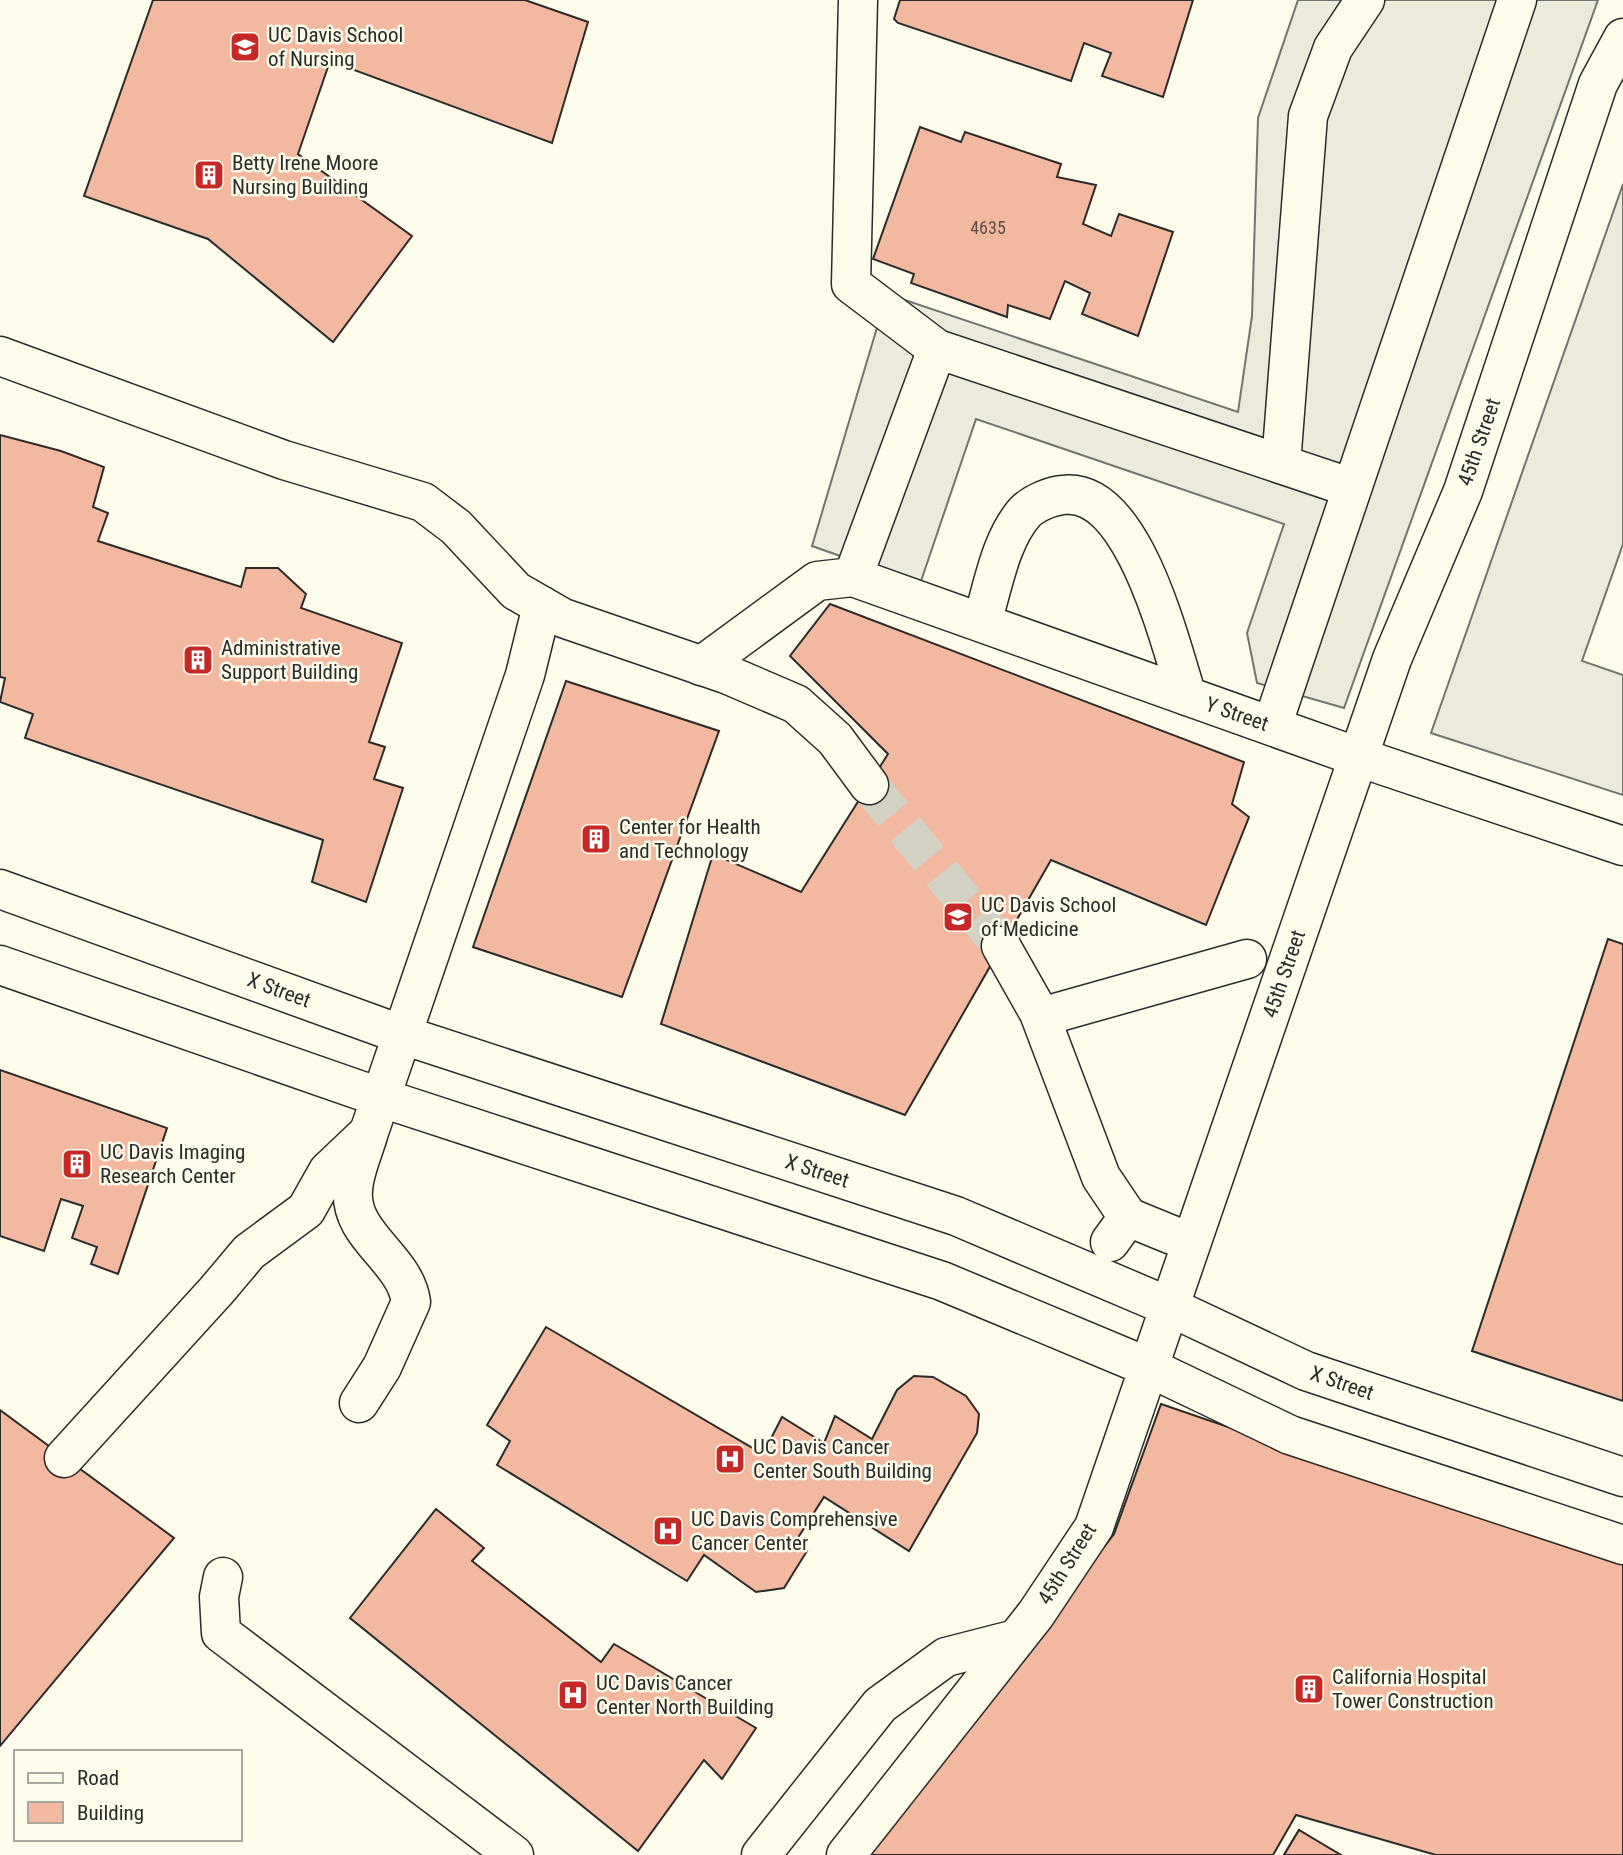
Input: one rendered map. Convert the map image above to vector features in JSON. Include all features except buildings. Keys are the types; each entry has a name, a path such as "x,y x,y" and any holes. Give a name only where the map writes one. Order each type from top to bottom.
{"street":[{"path":"858,0 851,284 937,349 1352,488"},
{"path":"1281,464 1308,116 1333,48 1365,0"},
{"path":"1272,726 1517,0"},
{"name":"45th Street","path":"846,1855 1016,1639 1094,1527 1392,659 1463,491 1598,84 1623,38"},
{"path":"701,666 817,580 853,577 937,349"},
{"path":"0,356 285,460 423,502 456,527 516,591 563,618 701,666 796,704 835,739 869,785"},
{"path":"982,622 1009,538 1026,511 1051,496 1075,494 1099,505 1133,545 1187,696"},
{"name":"Y Street","path":"853,577 1358,757 1623,845"},
{"path":"359,1403 383,1367 411,1302 404,1281 388,1256 359,1224 353,1191 375,1115 525,675 542,606"},
{"name":"X Street","path":"0,889 403,1035 956,1216 1170,1307 1306,1371 1623,1477"},
{"path":"1002,946 1041,1017 1119,1229 1172,1235"},
{"path":"1041,1017 1247,959"},
{"path":"0,965 375,1115 942,1280 1148,1367 1290,1435 1623,1545"},
{"path":"64,1458 218,1290 248,1252 306,1210 328,1171 375,1115"},
{"path":"223,1577 219,1597 221,1633 514,1855"},
{"path":"761,1855 880,1705 946,1657 1016,1639"}],"shaded area":[{"path":"1298,0 1598,0 1344,708 1257,683 1247,633 1284,524 976,419 920,584 812,546 887,294 1238,412 1252,316 1258,118"},
{"path":"1623,184 1623,544 1582,661 1623,675 1623,795 1431,733"}],"tunnel":[{"path":"869,785 1001,946"}],"place":[{"name":"UC Davis School of Nursing","path":"245,47"},
{"name":"Betty Irene Moore Nursing Building","path":"209,175"},
{"name":"Administrative Support Building","path":"198,660"},
{"name":"Center for Health and Technology","path":"596,839"},
{"name":"UC Davis School of Medicine","path":"958,917"},
{"name":"UC Davis Imaging Research Center","path":"77,1164"},
{"name":"UC Davis Cancer Center South Building","path":"730,1459"},
{"name":"UC Davis Comprehensive Cancer Center","path":"668,1531"},
{"name":"California Hospital Tower Construction","path":"1309,1689"},
{"name":"UC Davis Cancer Center North Building","path":"573,1695"}]}
